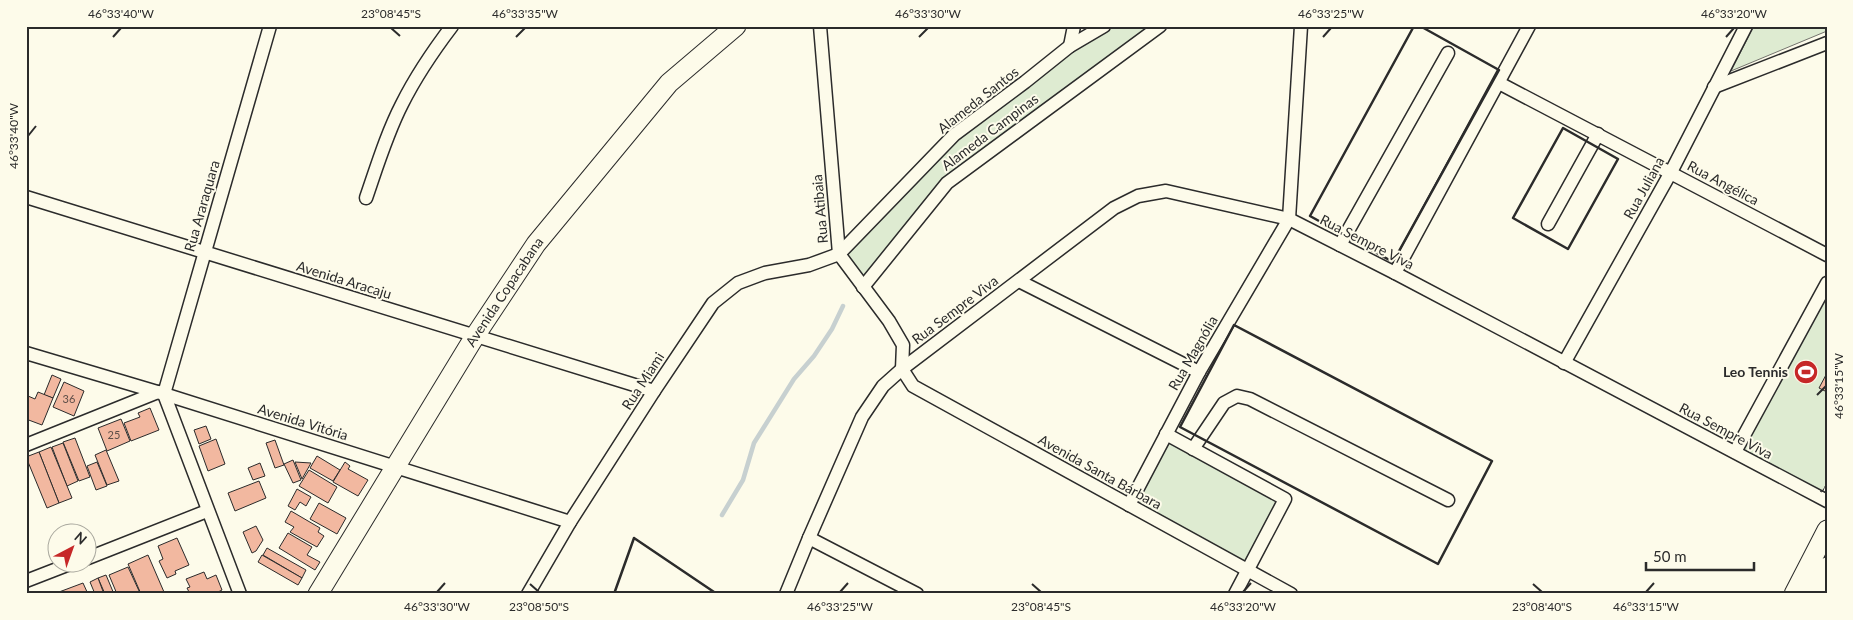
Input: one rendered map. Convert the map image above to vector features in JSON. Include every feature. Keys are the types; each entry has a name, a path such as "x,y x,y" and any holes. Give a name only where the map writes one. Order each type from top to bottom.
{"street":[{"name":"Rua Araraquara","path":"161,393 270,26"},
{"path":"366,198 401,104 428,57 452,26"},
{"name":"Avenida Copacabana","path":"318,594 475,336 536,244 669,82 736,26"},
{"name":"Rua Atibaia","path":"820,26 839,254 889,321 902,345 902,369"},
{"path":"1070,46 1074,26"},
{"name":"Alameda Santos","path":"839,254 954,135 1070,46 1104,26"},
{"name":"Alameda Campinas","path":"863,287 947,182 1160,26"},
{"path":"1289,219 1301,26"},
{"path":"1395,273 1529,26"},
{"name":"Rua Juliana","path":"1564,363 1671,172 1746,26"},
{"path":"1714,87 1827,43"},
{"path":"1340,244 1448,53"},
{"name":"Rua Angélica","path":"1499,83 1827,255"},
{"path":"1548,224 1598,134"},
{"name":"Rua Sempre Viva","path":"786,594 808,538 862,417 883,386 902,369 1114,208 1138,196 1166,191 1289,219 1340,244 1827,501"},
{"name":"Avenida Aracaju","path":"26,197 654,391"},
{"name":"Rua Magnólia","path":"1129,505 1199,372 1289,219"},
{"name":"Rua Miami","path":"528,594 570,522 654,391 714,303 738,283 765,273 809,265 839,254"},
{"path":"1020,281 1199,372"},
{"path":"1735,452 1827,282"},
{"name":"Avenida Vitória","path":"26,353 161,393 570,522"},
{"name":"Avenida Santa Bárbara","path":"902,369 914,386 1291,594"},
{"path":"26,445 161,393 240,594"},
{"path":"1193,449 1224,402 1236,396 1250,399 1448,500"},
{"path":"1166,434 1285,499 1235,594"},
{"path":"98,554 207,511"},
{"path":"1794,594 1826,534"},
{"path":"808,538 917,594"},
{"path":"1813,594 1827,567"},
{"path":"26,581 49,572"}],"green space":[{"path":"1104,26 1160,26 947,183 863,287 839,254 954,135"},
{"path":"1754,26 1827,26 1827,31 1731,71"},
{"name":"Leo Tennis","path":"1827,295 1827,483 1822,492 1742,450"},
{"path":"1166,434 1285,499 1247,570 1129,505"}],"building":[{"path":"1827,373 1827,392 1819,388"},
{"path":"52,375 61,379 53,398 44,395"},
{"path":"64,382 84,391 74,416 53,407"},
{"path":"38,392 53,398 42,425 26,419 28,396 35,399"},
{"path":"150,408 159,430 131,441 124,423 140,417 138,413"},
{"path":"121,419 130,441 107,451 98,428"},
{"path":"206,426 211,439 199,444 194,430"},
{"path":"75,438 90,477 79,481 63,442"},
{"path":"216,439 225,464 208,471 199,446"},
{"path":"275,440 284,465 275,468 266,443"},
{"path":"63,443 78,481 67,486 52,447"},
{"path":"51,447 72,498 59,503 39,452"},
{"path":"106,450 119,481 107,485 95,455"},
{"path":"39,452 59,503 47,508 26,457"},
{"path":"317,456 340,470 333,481 310,468"},
{"path":"293,460 301,480 293,483 284,464"},
{"path":"97,462 107,486 96,490 87,466"},
{"path":"295,462 311,463 302,479"},
{"path":"345,462 350,466 348,469 368,480 358,496 333,482"},
{"path":"260,463 265,476 253,480 248,468"},
{"path":"309,470 337,487 328,503 299,486"},
{"path":"259,481 266,498 235,511 228,493"},
{"path":"297,489 311,497 306,506 300,502 295,510 288,506"},
{"path":"319,503 346,518 337,534 310,519"},
{"path":"291,511 320,528 318,532 324,536 317,547 290,532 294,527 285,522"},
{"path":"256,526 263,540 256,551 252,553 243,532"},
{"path":"288,533 312,547 307,555 320,562 315,570 279,548"},
{"path":"177,538 189,565 175,571 176,574 167,578 159,561 163,559 158,546"},
{"path":"267,548 306,570 302,578 263,555"},
{"path":"148,555 164,592 161,594 141,594 128,564"},
{"path":"262,555 302,578 298,585 258,562"},
{"path":"128,567 140,593 117,594 109,575"},
{"path":"204,572 207,579 216,575 222,590 214,594 190,594 187,588 190,587 186,579"},
{"path":"106,575 114,594 105,594 98,578"},
{"path":"98,578 104,594 95,594 90,582"},
{"path":"83,583 88,594 60,594 59,592"}],"waterway":[{"path":"722,515 743,480 754,443 794,379 814,356 832,329 843,306"}],"fence":[{"path":"1820,491 1822,492 1827,483"}],"wall":[{"path":"1414,26 1310,216 1393,262 1499,70 1420,26"},
{"path":"1563,128 1618,159 1568,249 1513,218 1563,128"},
{"path":"1234,325 1492,461 1438,564 1180,427 1234,325"},
{"path":"614,594 634,538 717,594"}],"place":[{"name":"Leo Tennis","path":"1806,372"}]}
